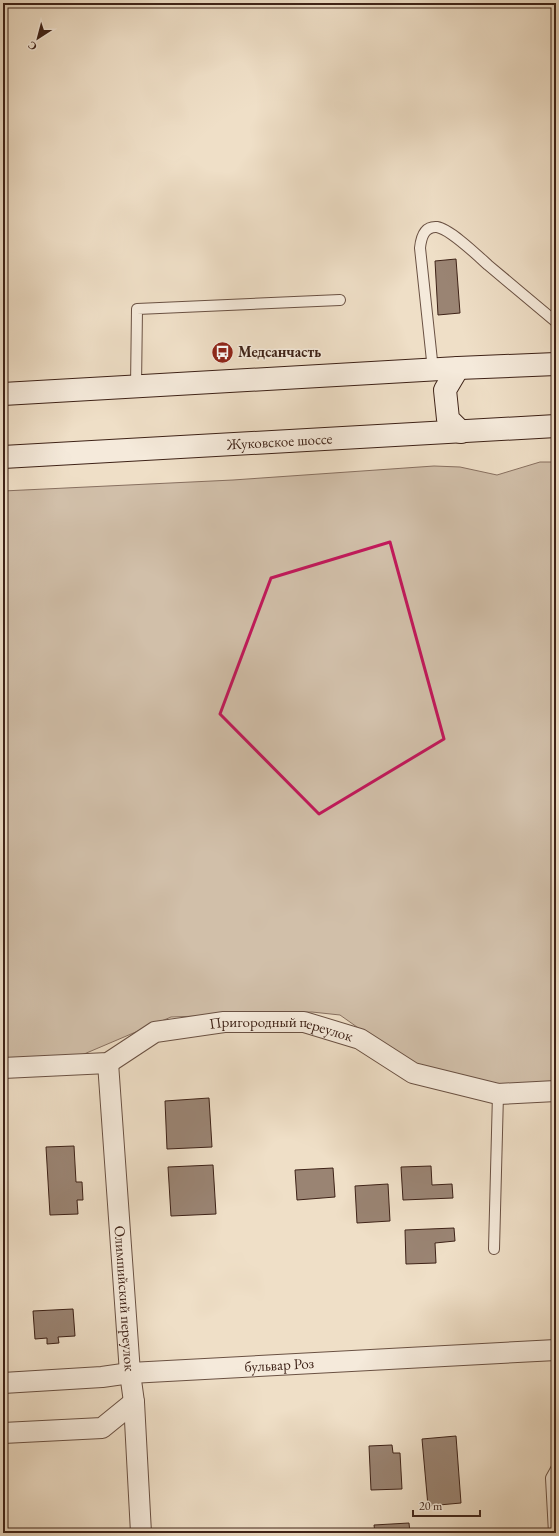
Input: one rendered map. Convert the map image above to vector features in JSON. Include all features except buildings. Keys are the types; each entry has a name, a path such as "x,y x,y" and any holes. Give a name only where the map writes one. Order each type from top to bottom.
{"main road":[{"path":"3,394 458,368 556,364"},
{"path":"458,368 445,390 448,419 461,432"},
{"name":"Жуковское шоссе","path":"3,457 556,426"}],"street":[{"name":"Пригородный переулок","path":"108,1063 155,1032 224,1022 304,1022 360,1038 413,1073 498,1094 556,1091"},
{"path":"3,1068 108,1063"},
{"name":"Олимпийский переулок","path":"108,1063 130,1372 134,1402 141,1533"},
{"name":"бульвар Роз","path":"3,1382 102,1377 130,1372 556,1350"},
{"path":"3,1434 102,1428 134,1402"}],"lane":[{"path":"433,370 420,248 424,233 432,227 439,227 457,238 556,322"},
{"path":"136,386 136,309 340,300"},
{"path":"494,1249 498,1094"},
{"path":"554,1533 551,1478 556,1469"}],"highlighted area":[{"path":"390,542 444,739 319,814 220,714 271,578"}],"shaded area":[{"path":"540,462 556,462 556,1083 497,1086 405,1061 340,1015 312,1012 171,1017 70,1060 3,1063 3,491 233,480 434,466 460,467 497,475"}],"place":[{"name":"Медсанчасть","path":"223,352"}]}
